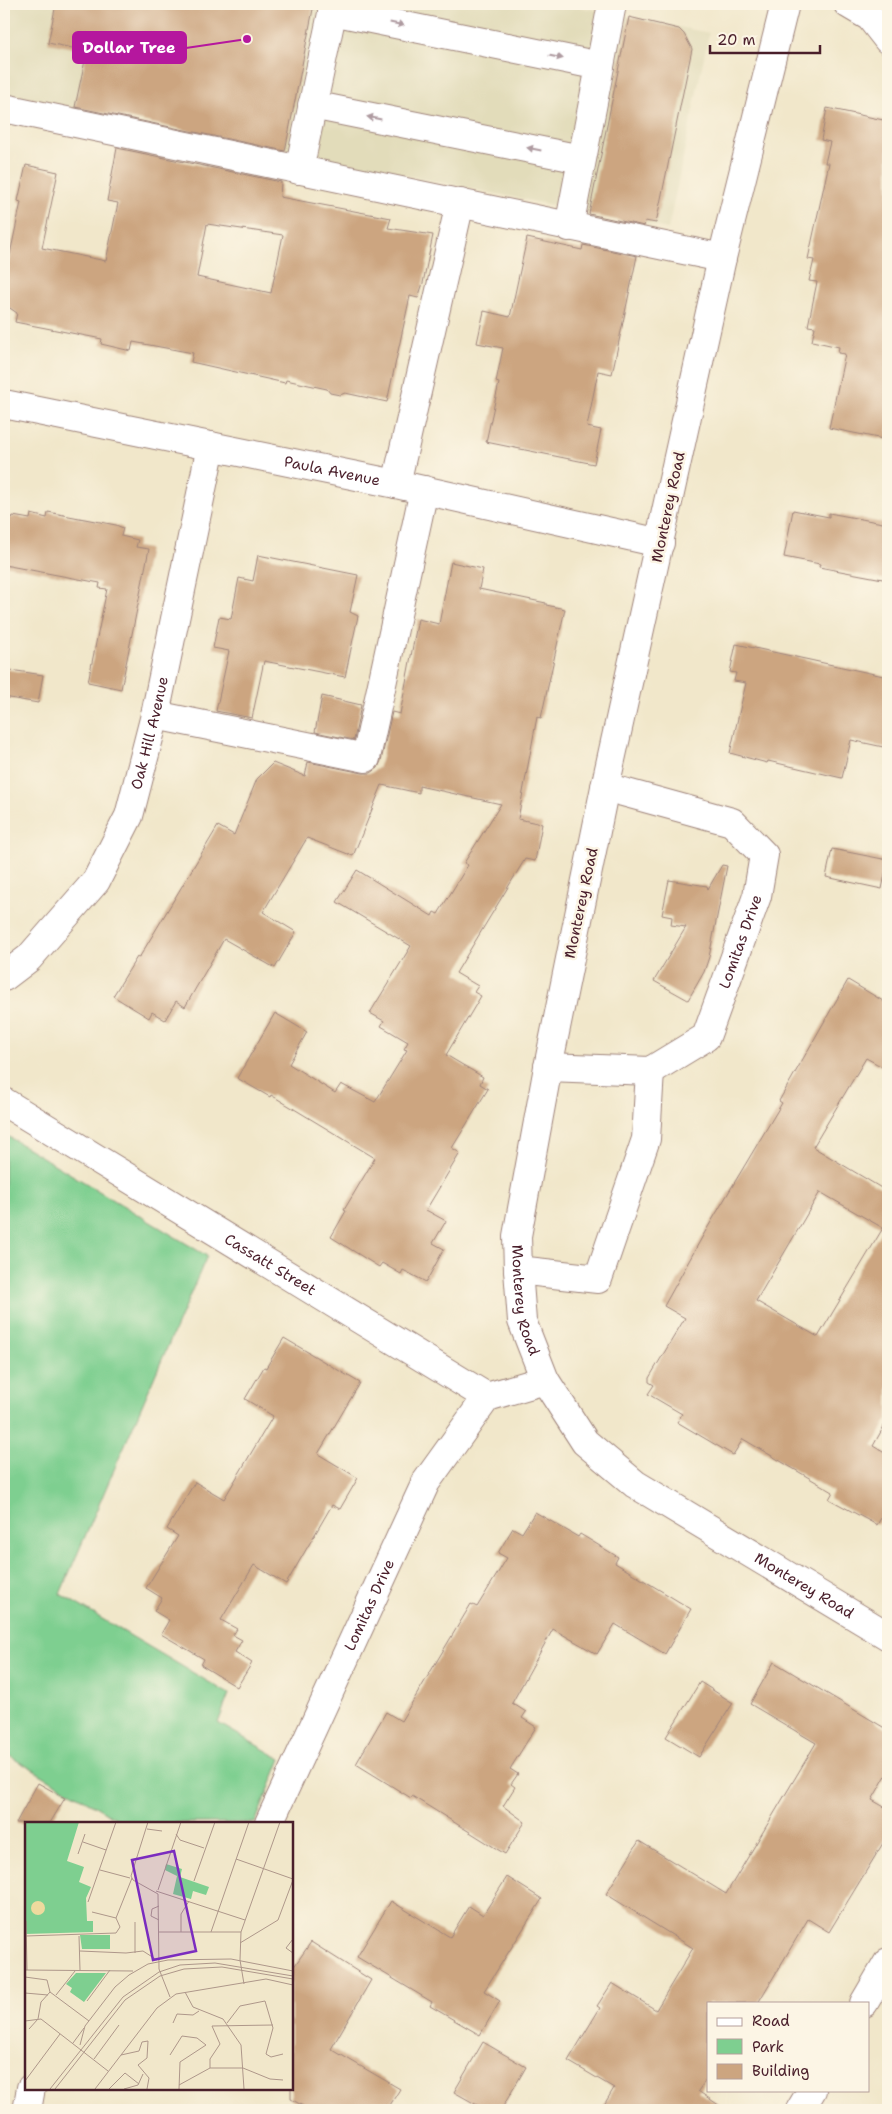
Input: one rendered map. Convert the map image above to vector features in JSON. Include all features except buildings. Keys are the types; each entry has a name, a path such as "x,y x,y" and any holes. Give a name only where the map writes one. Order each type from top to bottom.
{"street":[{"path":"569,226 612,4"},
{"name":"Monterey Road","path":"785,4 722,258 605,787 548,1066 517,1236 518,1270 522,1321 545,1380 585,1442 635,1484 888,1636"},
{"path":"848,4 870,17 888,40"},
{"path":"299,170 333,7 600,66"},
{"path":"312,105 581,159"},
{"path":"4,108 722,258"},
{"path":"396,484 460,203"},
{"name":"Paula Avenue","path":"4,404 396,484 660,543"},
{"name":"Oak Hill Avenue","path":"4,977 29,958 96,881 129,816 155,715 211,446"},
{"path":"155,715 366,758 424,490"},
{"name":"Lomitas Drive","path":"605,787 732,822 764,855 758,896 706,1037 650,1071"},
{"path":"518,1270 598,1279 646,1139 650,1071 548,1066"},
{"name":"Cassatt Street","path":"4,1102 487,1397"},
{"path":"487,1397 545,1380"},
{"name":"Lomitas Drive","path":"269,1822 426,1482 487,1397"},
{"path":"865,2002 885,1976"},
{"path":"28,2110 31,2089"},
{"path":"800,2110 811,2092"}],"shaded area":[{"path":"4,4 565,4 709,33 668,229 4,93"}],"green space":[{"path":"4,1134 207,1256 60,1594 229,1694 218,1723 281,1759 255,1822 122,1822 4,1753 4,1576 8,1567 4,1563"}],"place":[{"name":"Dollar Tree","path":"247,39"}]}
